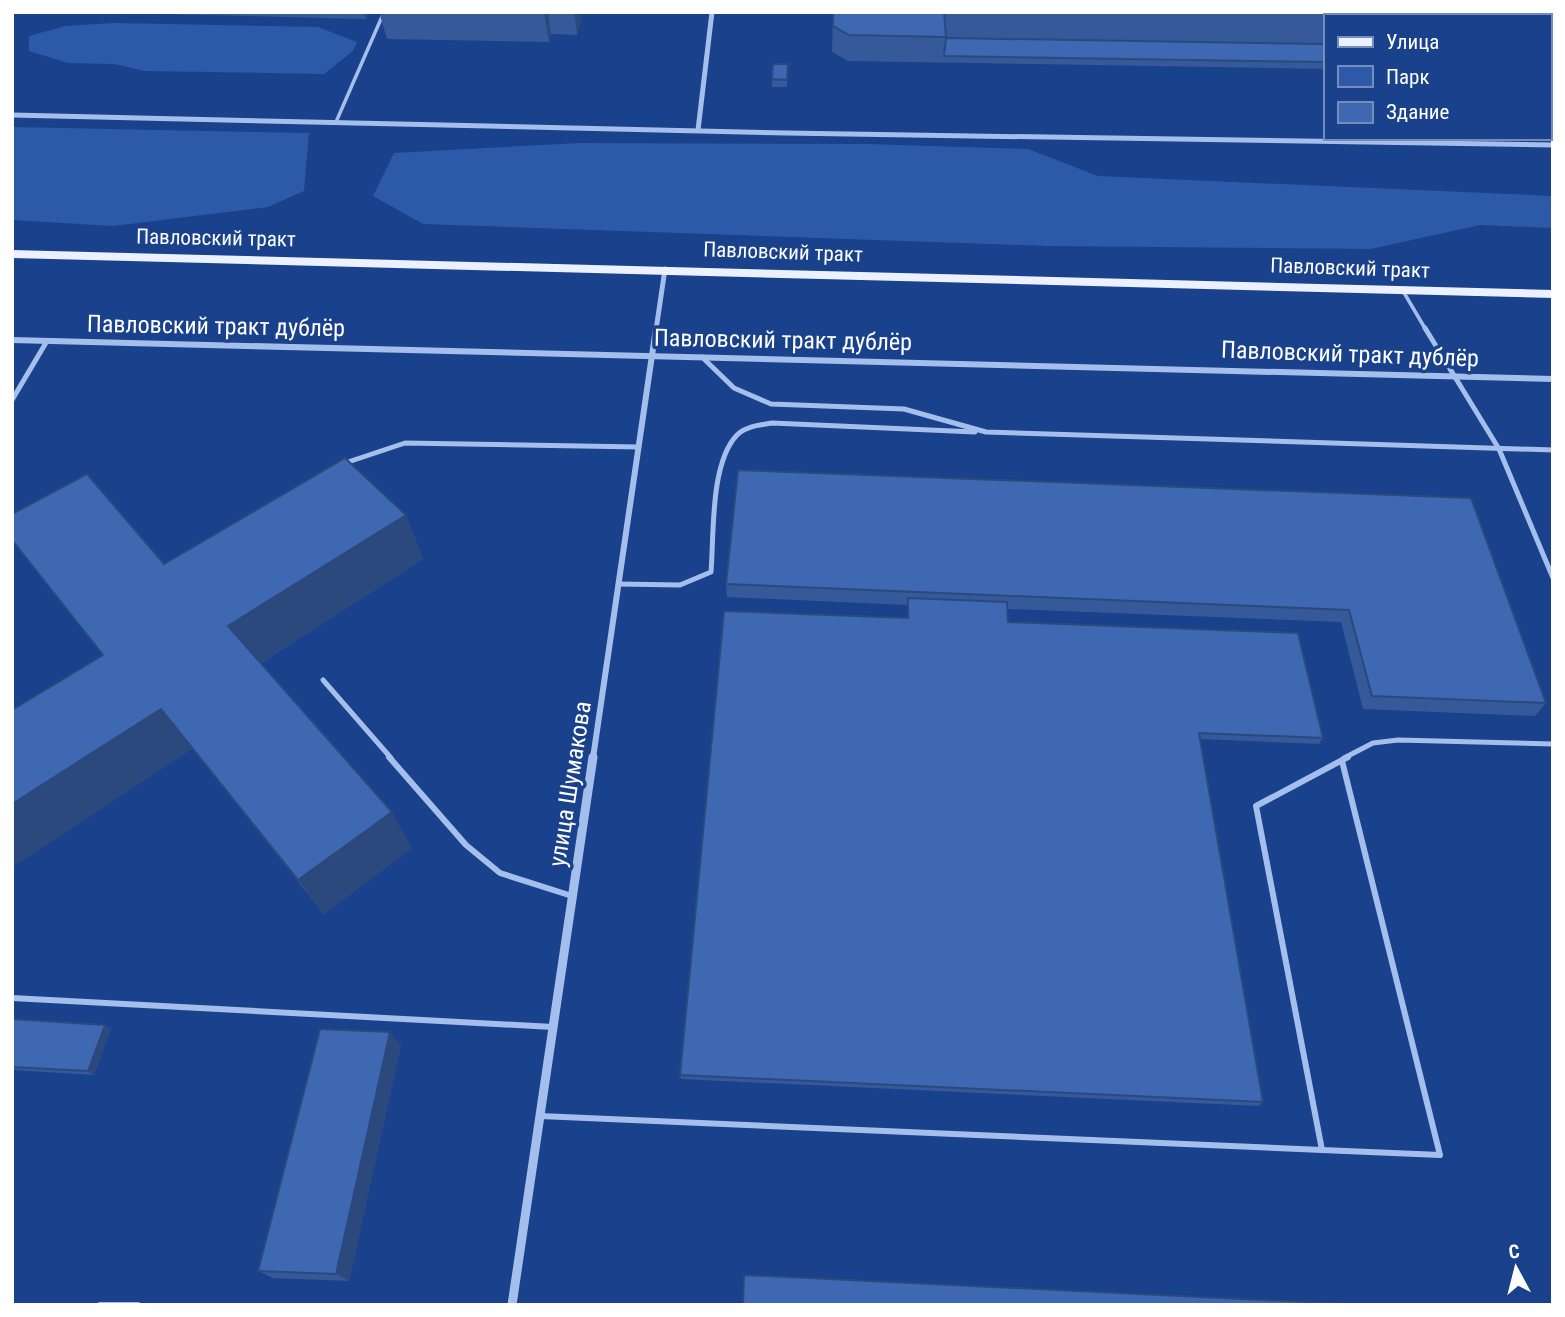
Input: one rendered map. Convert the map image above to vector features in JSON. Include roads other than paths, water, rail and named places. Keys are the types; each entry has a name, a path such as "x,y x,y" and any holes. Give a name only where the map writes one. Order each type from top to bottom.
{"main road":[{"name":"Павловский тракт","path":"12,254 1553,294"}],"street":[{"path":"698,130 712,12"},
{"path":"12,115 1553,145"},
{"name":"улица Шумакова","path":"512,1305 665,270"},
{"name":"Павловский тракт дублёр","path":"12,340 1553,379"}],"lane":[{"path":"336,122 384,12"},
{"path":"1403,291 1499,449 1553,578"},
{"path":"12,400 47,341"},
{"path":"702,357 734,388 771,404 904,409 986,432"},
{"path":"619,584 678,586 699,583 711,572 724,454 735,437 749,426 772,423 1553,450"},
{"path":"341,466 353,458 405,443 639,447"},
{"path":"323,680 466,845 500,873 572,896"},
{"path":"1322,1150 1256,806 1373,743 1398,740 1553,744"},
{"path":"540,1116 1440,1155 1342,761"},
{"path":"12,998 553,1027"},
{"path":"100,1305 138,1305"}]}
